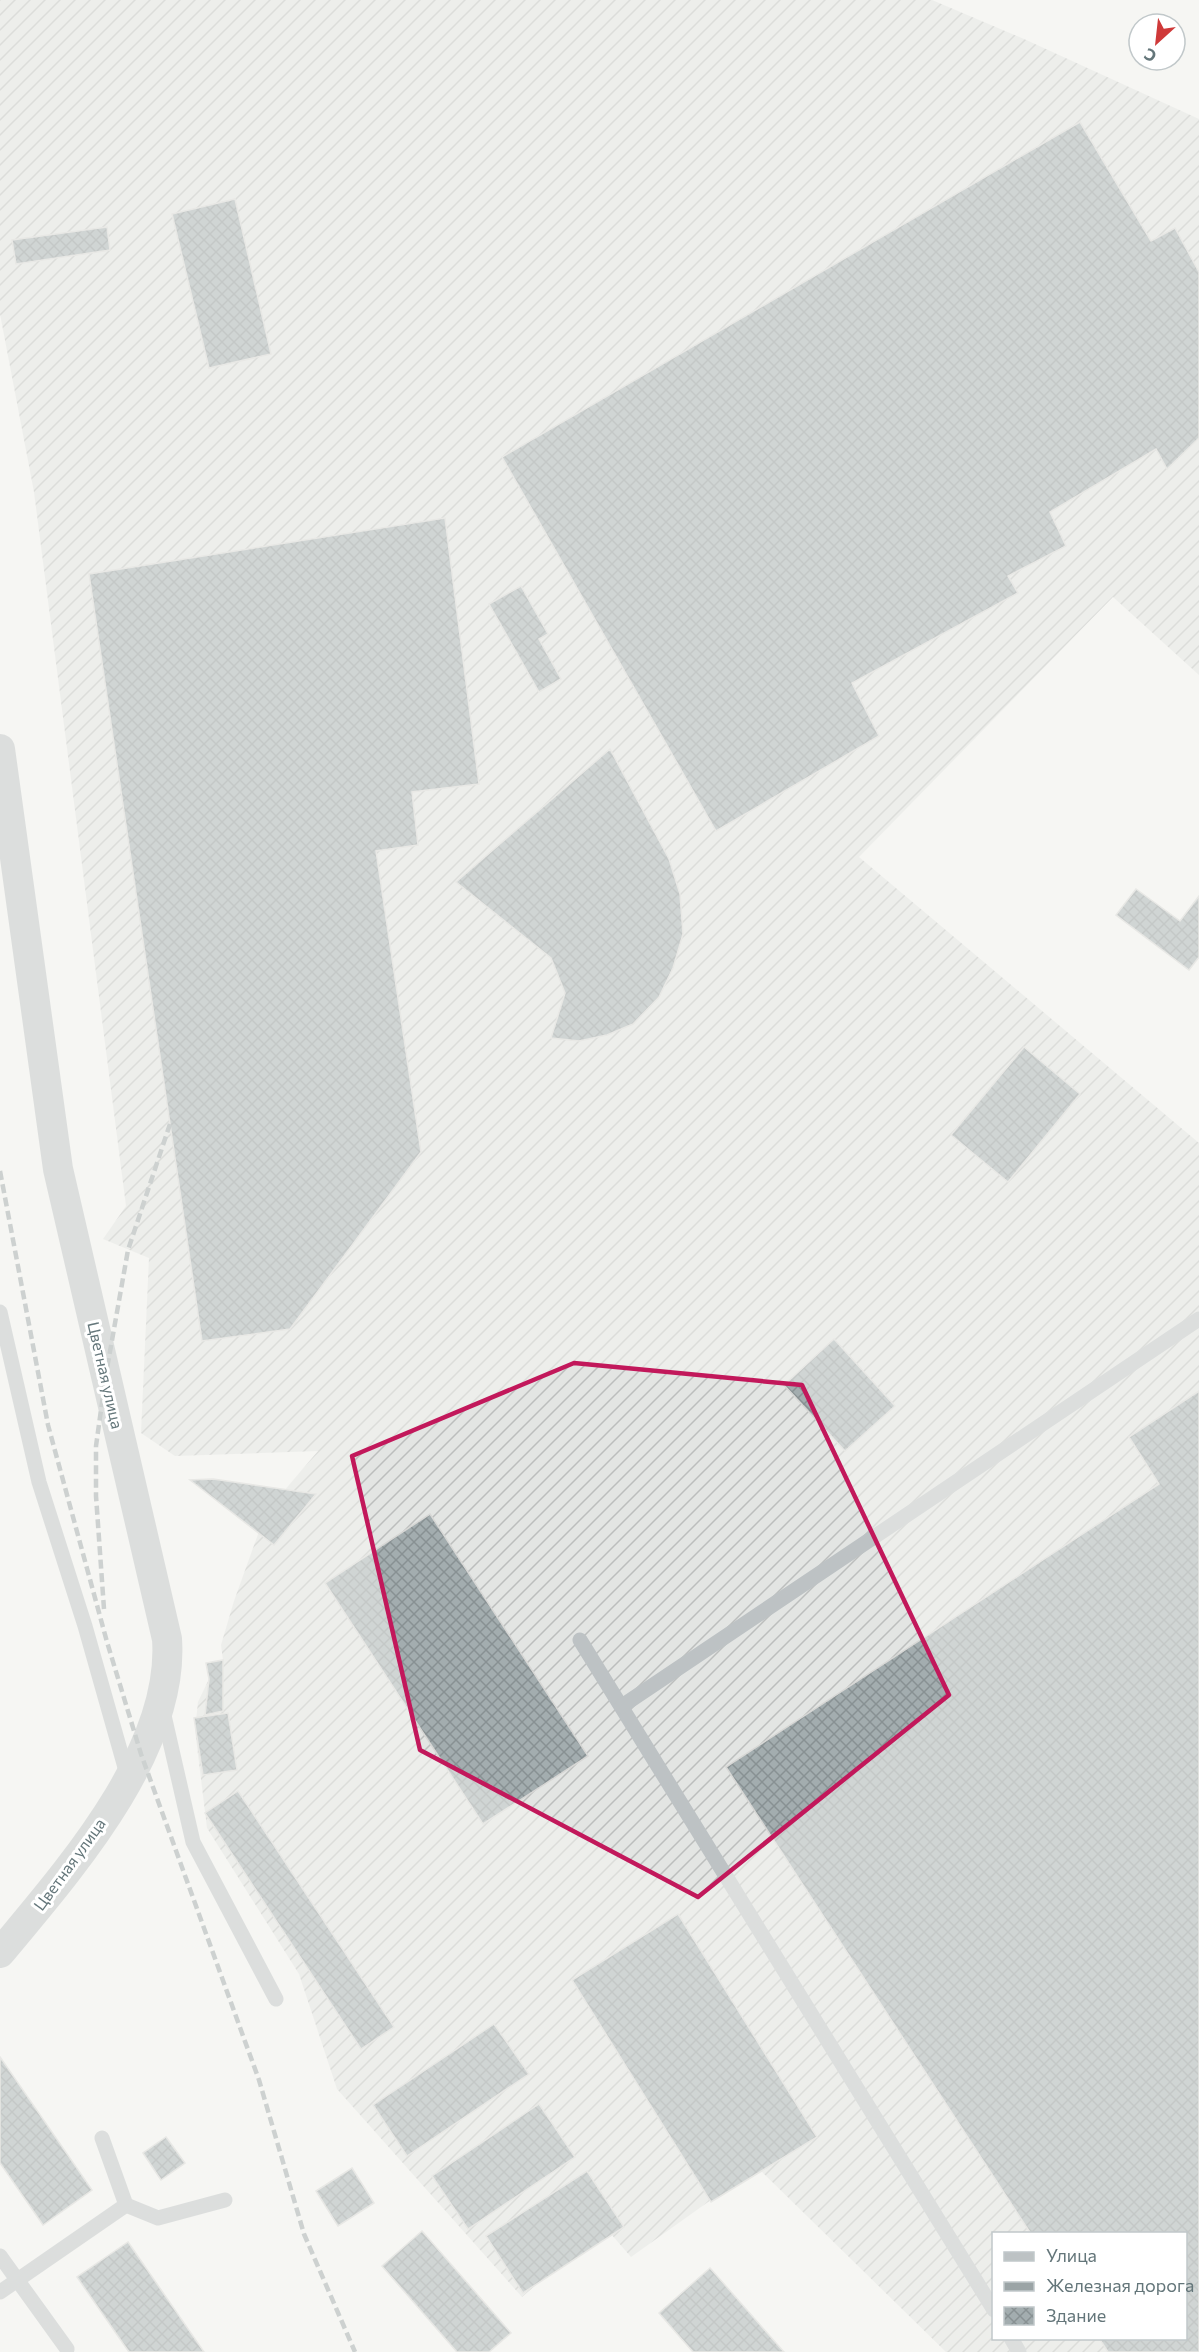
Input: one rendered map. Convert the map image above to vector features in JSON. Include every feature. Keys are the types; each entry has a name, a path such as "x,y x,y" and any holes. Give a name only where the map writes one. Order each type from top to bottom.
{"street":[{"name":"Цветная улица","path":"0,749 58,1169 167,1639 169,1664 161,1701 141,1754 128,1779 71,1867 0,1953"}],"lane":[{"path":"0,1312 39,1482 85,1626 128,1779"},
{"path":"622,1706 1199,1319"},
{"path":"580,1640 992,2308"},
{"path":"161,1701 193,1842 276,1999"},
{"path":"102,2138 126,2205 158,2218 225,2200"},
{"path":"0,2292 126,2205"},
{"path":"0,2256 67,2349"}],"highlighted area":[{"path":"574,1363 802,1385 949,1695 698,1897 420,1750 352,1456"}],"shaded area":[{"path":"0,0 932,0 1024,39 1199,119 1199,675 1113,597 859,857 1199,1143 1199,2352 946,2352 757,2167 631,2257 604,2226 522,2297 337,2089 299,1974 207,1828 195,1730 198,1702 209,1679 206,1663 223,1660 221,1645 266,1512 318,1451 175,1456 141,1433 149,1258 103,1239 126,1206 34,492 0,314"}],"building":[{"path":"1080,122 1151,241 1175,228 1199,272 1199,438 1167,469 1156,449 1050,512 1066,546 1008,576 1018,593 852,683 879,736 716,831 502,457"},
{"path":"235,199 271,354 209,368 172,214"},
{"path":"107,227 110,250 16,264 12,240"},
{"path":"445,518 479,784 412,792 418,845 376,851 421,1152 290,1329 202,1341 89,574"},
{"path":"521,586 548,634 539,639 561,679 539,692 489,604"},
{"path":"610,749 669,859 680,894 683,934 673,968 659,997 633,1024 607,1035 579,1041 551,1038 565,993 551,958 456,882"},
{"path":"1136,889 1180,921 1199,896 1199,957 1189,970 1116,915"},
{"path":"1024,1047 1080,1094 1008,1182 951,1135"},
{"path":"834,1339 895,1406 845,1451 784,1385"},
{"path":"1199,1391 1199,2352 1108,2352 1100,2340 1187,2340 1187,2232 1030,2232 726,1767 1159,1484 1129,1437"},
{"path":"213,1479 316,1494 274,1545 190,1480"},
{"path":"430,1514 588,1756 483,1824 325,1583"},
{"path":"223,1660 223,1711 205,1715 209,1679 206,1663"},
{"path":"228,1713 237,1770 203,1775 194,1718"},
{"path":"238,1791 394,2027 361,2049 205,1813"},
{"path":"678,1914 817,2137 711,2202 572,1980"},
{"path":"494,2024 529,2074 407,2156 373,2105"},
{"path":"0,2057 92,2190 43,2225 0,2163"},
{"path":"539,2104 575,2157 468,2229 432,2176"},
{"path":"166,2137 185,2163 161,2180 143,2153"},
{"path":"352,2168 374,2203 338,2226 316,2191"},
{"path":"587,2171 624,2227 523,2293 486,2236"},
{"path":"422,2231 511,2333 489,2352 457,2352 382,2266"},
{"path":"128,2242 204,2352 129,2352 77,2277"},
{"path":"710,2268 784,2352 693,2352 659,2313"}],"railway":[{"path":"104,1609 96,1496 96,1446 128,1250 170,1124"},
{"path":"0,1171 48,1425 107,1642 141,1754 259,2080 304,2234 355,2352"}]}
